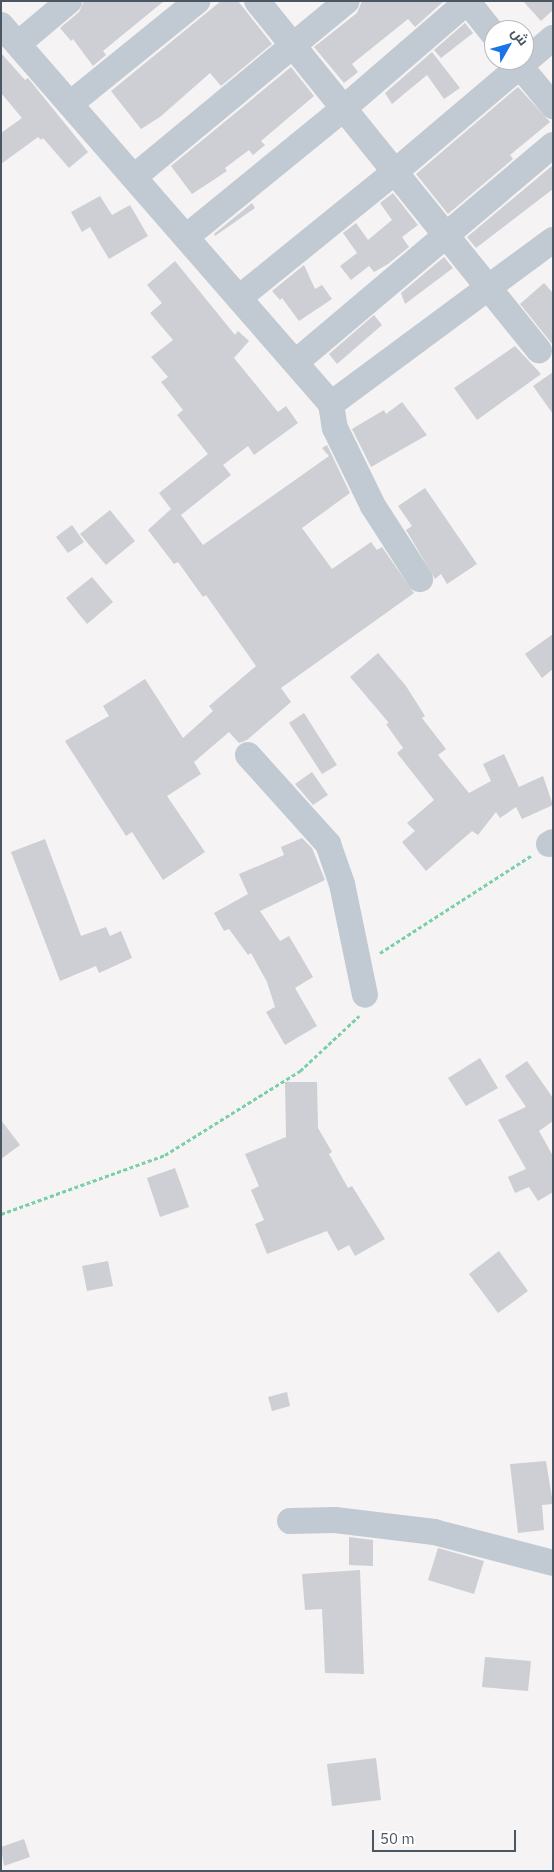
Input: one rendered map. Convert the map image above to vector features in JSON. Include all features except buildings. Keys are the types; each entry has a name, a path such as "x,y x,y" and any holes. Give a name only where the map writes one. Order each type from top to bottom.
{"street":[{"path":"69,1 9,35 331,404 335,428 373,506 420,579"},
{"path":"70,104 197,1"},
{"path":"257,1 491,288 539,351"},
{"path":"134,177 294,47 347,1"},
{"path":"186,237 344,108 467,2 484,22"},
{"path":"534,51 553,38"},
{"path":"239,298 396,172 509,70"},
{"path":"523,70 553,106"},
{"path":"296,362 449,236 553,145"},
{"path":"331,404 491,288 553,240"},
{"path":"248,755 328,844 342,884 366,995"},
{"path":"290,1521 335,1520 434,1532 553,1563"}],"path":[{"path":"377,954 551,843"},
{"path":"1,1214 166,1154 300,1071 358,1020 366,995"}]}
